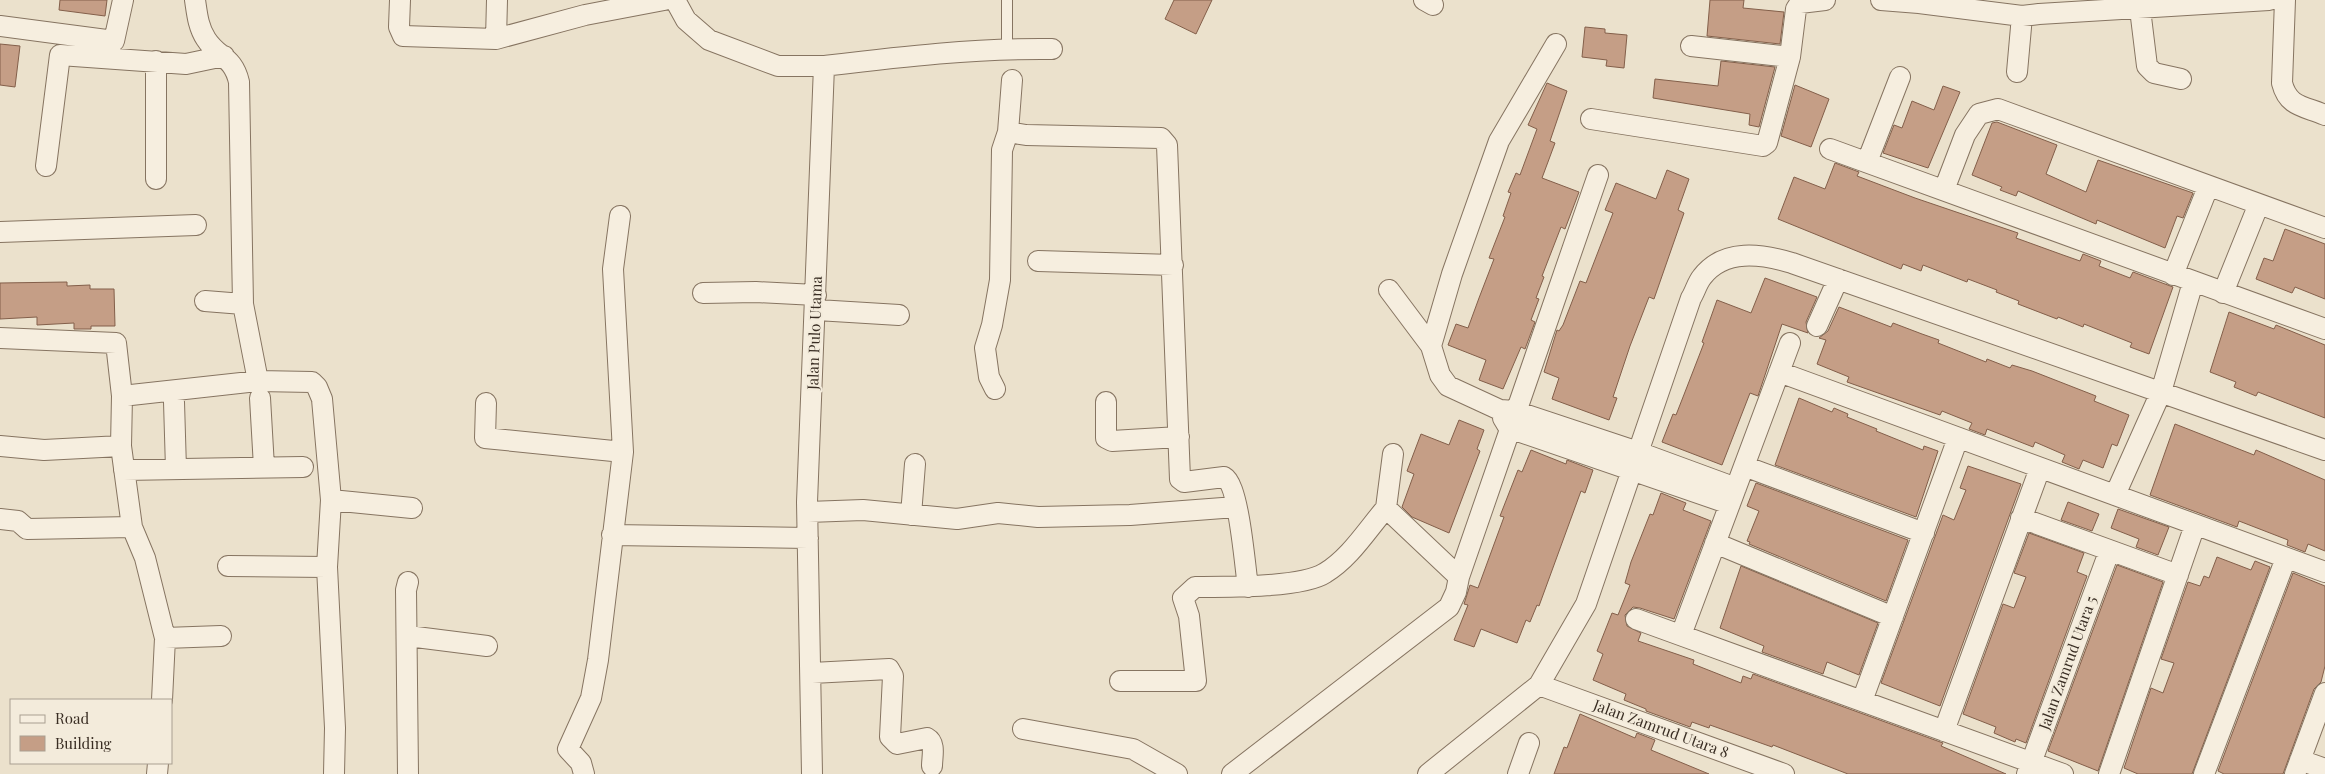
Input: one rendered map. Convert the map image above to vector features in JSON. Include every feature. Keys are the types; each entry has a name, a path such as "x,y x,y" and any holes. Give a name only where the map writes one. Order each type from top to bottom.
{"street":[{"path":"0,26 114,41 123,0"},
{"path":"195,0 197,17 206,39 236,68 239,82 244,304 259,389 264,467"},
{"path":"400,0 399,27 403,36 496,39 585,7 664,0"},
{"path":"496,39 497,0"},
{"path":"675,0 686,20 709,40 778,66 824,66 912,55 1007,49 1052,50"},
{"path":"1590,120 1763,146 1767,143 1790,57 1796,9 1800,3 1825,0"},
{"path":"1881,0 1919,1 2022,16 2269,0"},
{"path":"2284,0 2282,83 2285,94 2289,100 2325,115"},
{"path":"2140,9 2147,66 2154,73 2181,79"},
{"path":"2017,72 2022,16"},
{"path":"1431,346 1452,274 1499,141 1556,44"},
{"path":"1691,46 1790,57"},
{"path":"46,166 60,55 186,64 224,56"},
{"path":"156,61 156,179"},
{"name":"Jalan Pulo Utama","path":"812,774 812,673 808,512 824,66"},
{"path":"1867,162 1900,77"},
{"path":"996,389 989,378 985,348 1000,280 1002,150 1008,132 1012,80"},
{"path":"1944,190 1965,135 1979,114 1998,109 2258,206 2325,228"},
{"path":"1008,132 1026,135 1161,138 1167,145 1182,482 1224,477 1230,482 1236,507 1248,587"},
{"path":"1830,149 2325,329"},
{"path":"1232,774 1449,607 1456,592 1508,416 1598,175"},
{"path":"2173,275 2208,187"},
{"path":"2223,293 2258,206"},
{"path":"584,774 582,763 568,749 591,698 598,660 623,452 613,269 620,216"},
{"path":"0,232 196,225"},
{"path":"1428,774 1538,685 1586,604 1692,298 1701,278 1712,267 1742,256 1765,255 2325,450"},
{"path":"1038,261 1173,265"},
{"path":"1817,326 1838,280"},
{"path":"2115,495 2161,392 2193,282"},
{"path":"1390,290 1431,346 1440,376 1448,386 1508,416 1733,496"},
{"path":"703,293 756,292 898,315"},
{"path":"205,301 244,304"},
{"path":"0,338 116,343 122,396 121,446 132,527 145,558 165,638 162,699"},
{"path":"1681,635 1790,343"},
{"path":"1779,372 2325,572"},
{"path":"122,396 259,389 312,382 317,387 322,399 331,500 327,567 335,728 334,774"},
{"path":"174,402 176,469"},
{"path":"1106,402 1104,431 1106,438 1112,441 1179,437"},
{"path":"486,403 485,438 623,452"},
{"path":"1862,701 1958,438"},
{"path":"0,446 44,450 121,446"},
{"path":"1120,681 1196,681 1189,616 1183,598 1195,587 1248,587 1297,581 1323,574 1342,560 1386,508 1393,454"},
{"path":"911,515 915,464"},
{"path":"1744,466 1924,532"},
{"path":"124,470 303,467"},
{"path":"1944,731 2040,468"},
{"path":"331,500 412,508"},
{"path":"808,512 863,510 968,519 998,513 1038,517 1130,515 1236,507"},
{"path":"1386,508 1459,577"},
{"path":"2021,518 2108,552 2178,575"},
{"path":"0,519 18,521 27,528 132,527"},
{"path":"2110,774 2195,525"},
{"path":"612,535 808,538"},
{"path":"1715,543 1893,617"},
{"name":"Jalan Zamrud Utara 5","path":"2029,768 2108,552"},
{"path":"2204,774 2286,558"},
{"path":"228,566 327,567"},
{"path":"408,582 406,590 408,774"},
{"path":"1636,618 1944,731 2029,768 2063,774"},
{"path":"165,638 221,636"},
{"path":"408,636 487,646"},
{"path":"812,673 889,669 892,676 890,738 897,744 927,738 933,745 932,766"},
{"name":"Jalan Zamrud Utara 8","path":"1538,685 1784,774"},
{"path":"2325,693 2297,767 2325,769"},
{"path":"1023,729 1133,749 1177,774"},
{"path":"1518,774 1529,743"}],"lane":[{"path":"1007,0 1007,49"}],"building":[{"path":"60,0 107,0 105,16 59,10"},
{"path":"1174,0 1212,0 1196,34 1165,19"},
{"path":"1710,0 1744,0 1743,8 1784,12 1780,44 1707,36"},
{"path":"1585,27 1605,29 1605,33 1627,35 1624,68 1606,66 1607,60 1582,57"},
{"path":"0,44 20,46 15,87 0,85"},
{"path":"1721,61 1775,67 1759,127 1749,125 1750,114 1653,98 1655,79 1718,86"},
{"path":"1547,83 1567,91 1550,141 1555,143 1542,178 1579,192 1565,229 1561,227 1542,276 1544,277 1536,298 1539,299 1531,320 1535,322 1525,349 1521,347 1503,389 1479,380 1486,360 1448,345 1456,324 1468,328 1494,259 1489,258 1505,217 1503,216 1511,193 1508,192 1516,173 1520,175 1537,129 1528,125"},
{"path":"1795,85 1829,99 1811,147 1781,136"},
{"path":"1943,86 1960,92 1928,168 1883,153 1894,125 1902,128 1912,101 1934,110"},
{"path":"1997,122 2057,145 2046,174 2086,192 2098,160 2193,193 2183,218 2177,216 2165,248 2097,220 2096,224 2018,191 2016,196 2000,190 2002,187 1972,175 1992,123"},
{"path":"1835,163 1859,172 1857,176 2018,233 2016,238 2080,261 2083,254 2101,261 2099,266 2130,278 2133,272 2173,287 2149,354 2130,347 2132,343 2084,324 2083,327 2018,304 2019,301 1996,292 1997,290 1968,279 1967,282 1923,265 1921,271 1903,264 1901,269 1778,219 1794,177 1825,189"},
{"path":"1667,170 1689,179 1678,210 1684,213 1654,299 1649,297 1630,346 1613,397 1617,398 1609,420 1552,399 1559,378 1544,372 1557,330 1559,331 1563,325 1580,281 1586,283 1613,213 1605,210 1616,183 1656,199"},
{"path":"2285,229 2325,244 2325,299 2295,287 2292,293 2256,279 2264,258 2273,261"},
{"path":"1765,278 1817,297 1806,322 1808,333 1782,324 1758,396 1750,393 1722,465 1662,442 1673,414 1676,415 1704,343 1702,342 1717,300 1751,313"},
{"path":"67,282 67,286 90,285 90,289 114,289 115,326 91,326 91,329 74,329 74,323 37,325 37,317 0,319 0,283"},
{"path":"1839,307 1891,327 1893,323 1939,340 1938,343 1986,362 1987,359 2010,368 2012,365 2032,371 2096,396 2094,401 2129,415 2117,446 2112,444 2103,468 2083,460 2079,469 2062,462 2065,455 2035,442 2033,447 1987,429 1985,435 1969,429 1972,423 1942,411 1940,415 1847,382 1849,377 1817,364 1826,340 1819,338 1828,331"},
{"path":"2229,312 2274,329 2276,325 2325,345 2325,418 2258,392 2256,396 2234,387 2236,382 2210,372"},
{"path":"1799,398 1832,412 1834,408 1848,414 1847,417 1877,429 1876,431 1923,450 1924,446 1938,451 1916,517 1775,465"},
{"path":"1459,420 1484,430 1477,449 1480,451 1449,533 1412,517 1402,507 1414,474 1407,471 1421,434 1449,445"},
{"path":"2175,424 2254,455 2256,450 2325,480 2325,551 2308,544 2305,552 2287,545 2288,540 2239,521 2237,527 2150,495"},
{"path":"1531,450 1566,464 1567,460 1593,470 1585,493 1581,491 1539,606 1537,605 1530,622 1526,620 1517,643 1481,629 1474,647 1454,640 1468,605 1464,604 1470,585 1478,588 1504,517 1500,516 1518,470 1522,472"},
{"path":"1968,466 2021,484 1940,706 1881,683 1943,515 1954,520 1966,490 1960,488"},
{"path":"1756,483 1908,540 1886,601 1749,544 1750,542 1747,541 1759,511 1747,506"},
{"path":"1661,493 1686,503 1683,510 1711,521 1674,619 1633,607 1625,615 1627,626 1641,633 1638,641 1694,660 1693,664 1741,683 1743,676 1751,679 1753,674 1943,743 1941,746 2006,774 1848,774 1773,745 1772,747 1710,725 1709,728 1692,722 1690,727 1646,711 1646,709 1624,700 1626,694 1593,680 1603,654 1597,651 1612,613 1618,615 1630,585 1625,583 1631,562 1650,514 1653,515"},
{"path":"2068,502 2099,514 2092,531 2061,520"},
{"path":"2118,509 2169,527 2158,555 2136,547 2139,539 2111,528"},
{"path":"2029,533 2084,553 2077,572 2087,576 2026,743 2016,739 2015,742 1994,733 1996,727 1963,714 2003,604 2014,608 2026,577 2014,573"},
{"path":"2217,557 2251,570 2255,561 2270,567 2192,774 2138,774 2124,768 2151,688 2163,693 2174,663 2161,659 2188,582 2200,586 2204,576 2209,578"},
{"path":"2117,565 2163,582 2098,771 2048,751"},
{"path":"1741,566 1878,623 1859,675 1827,662 1823,674 1762,652 1764,646 1720,628"},
{"path":"2293,573 2325,586 2325,666 2321,682 2314,689 2283,774 2224,774 2218,771"},
{"path":"1580,714 1635,738 1637,733 1655,740 1651,750 1709,774 1554,774 1564,747 1567,748"}]}
